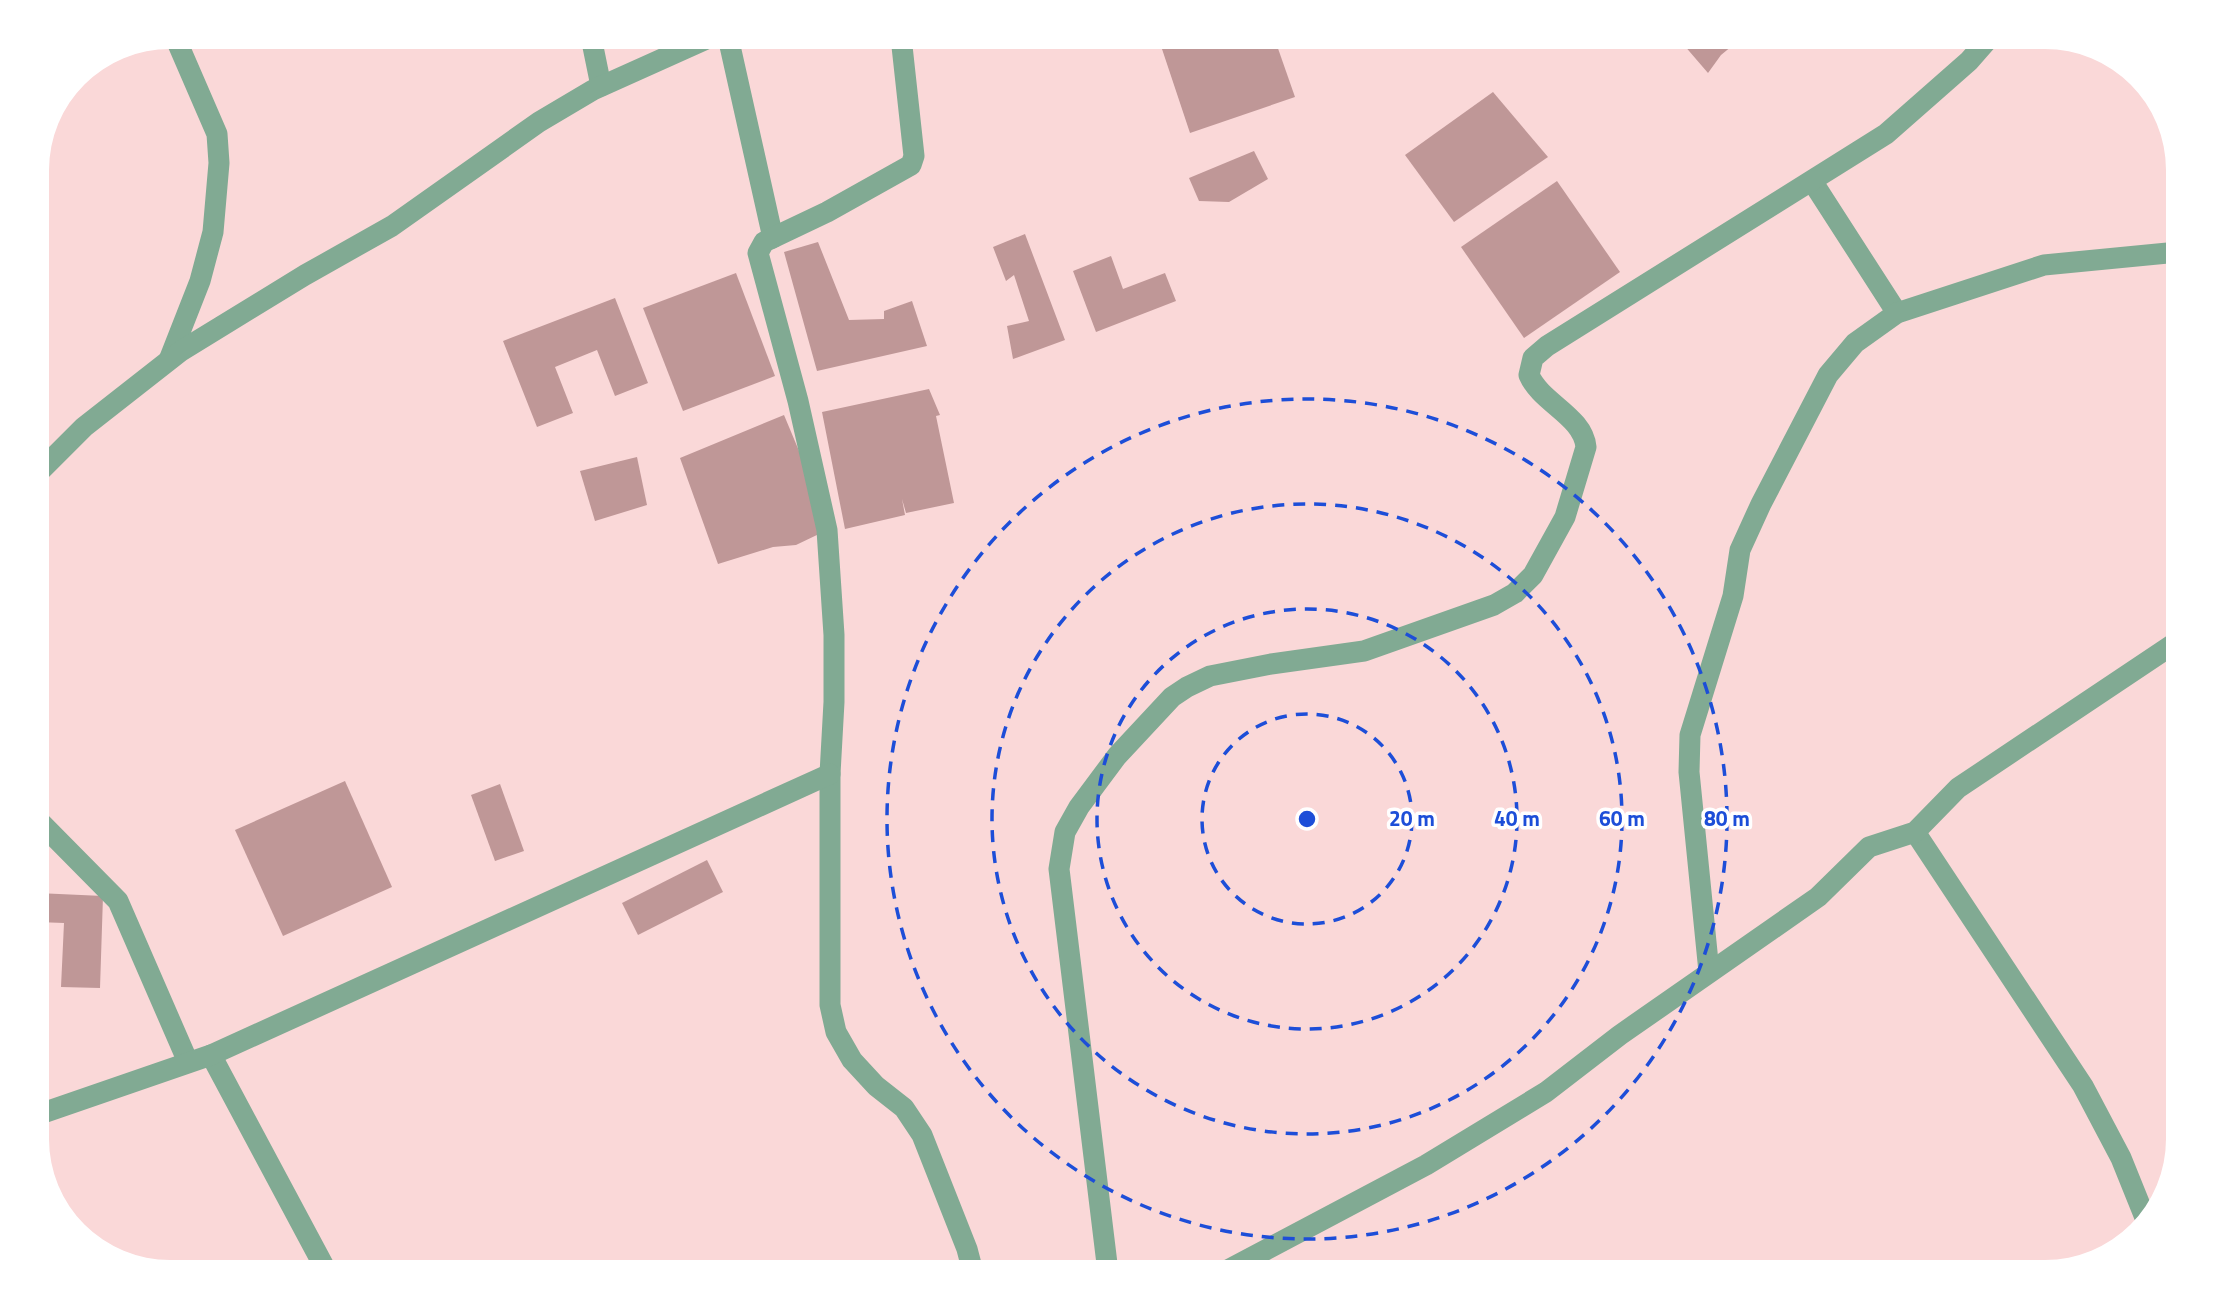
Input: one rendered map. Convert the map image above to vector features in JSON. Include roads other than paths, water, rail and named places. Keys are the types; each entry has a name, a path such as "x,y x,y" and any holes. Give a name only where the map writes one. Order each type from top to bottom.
{"street":[{"path":"168,362 200,281 213,232 219,163 217,134 180,49"},
{"path":"593,49 601,86"},
{"path":"49,462 83,427 181,351 305,275 392,226 539,121 601,86 684,49"},
{"path":"731,49 773,238"},
{"path":"902,49 914,156 911,165 827,212 773,238 760,246 758,253 798,401 827,530 834,649 830,774 830,1005 836,1032 852,1060 876,1086 904,1108 922,1135 970,1260"},
{"path":"1107,1260 1059,869 1065,832 1079,807 1117,756 1172,697 1187,687 1210,676 1364,651 1494,605 1515,593 1533,575 1565,517 1586,447 1585,439 1577,426 1534,387 1529,375 1534,358 1547,346 1886,134 1980,49"},
{"path":"1812,181 1897,313"},
{"path":"1709,972 1689,772 1690,735 1733,596 1740,550 1828,375 1855,343 1897,313 2044,265 2166,253"},
{"path":"1247,1260 1426,1165 1546,1092 1620,1035 1818,897 1868,848 1915,832 1958,788 2166,649"},
{"path":"49,1111 211,1055 830,774"},
{"path":"49,831 118,901 188,1062"},
{"path":"1915,832 2083,1086 2121,1158 2142,1211"},
{"path":"211,1055 321,1260"}]}
